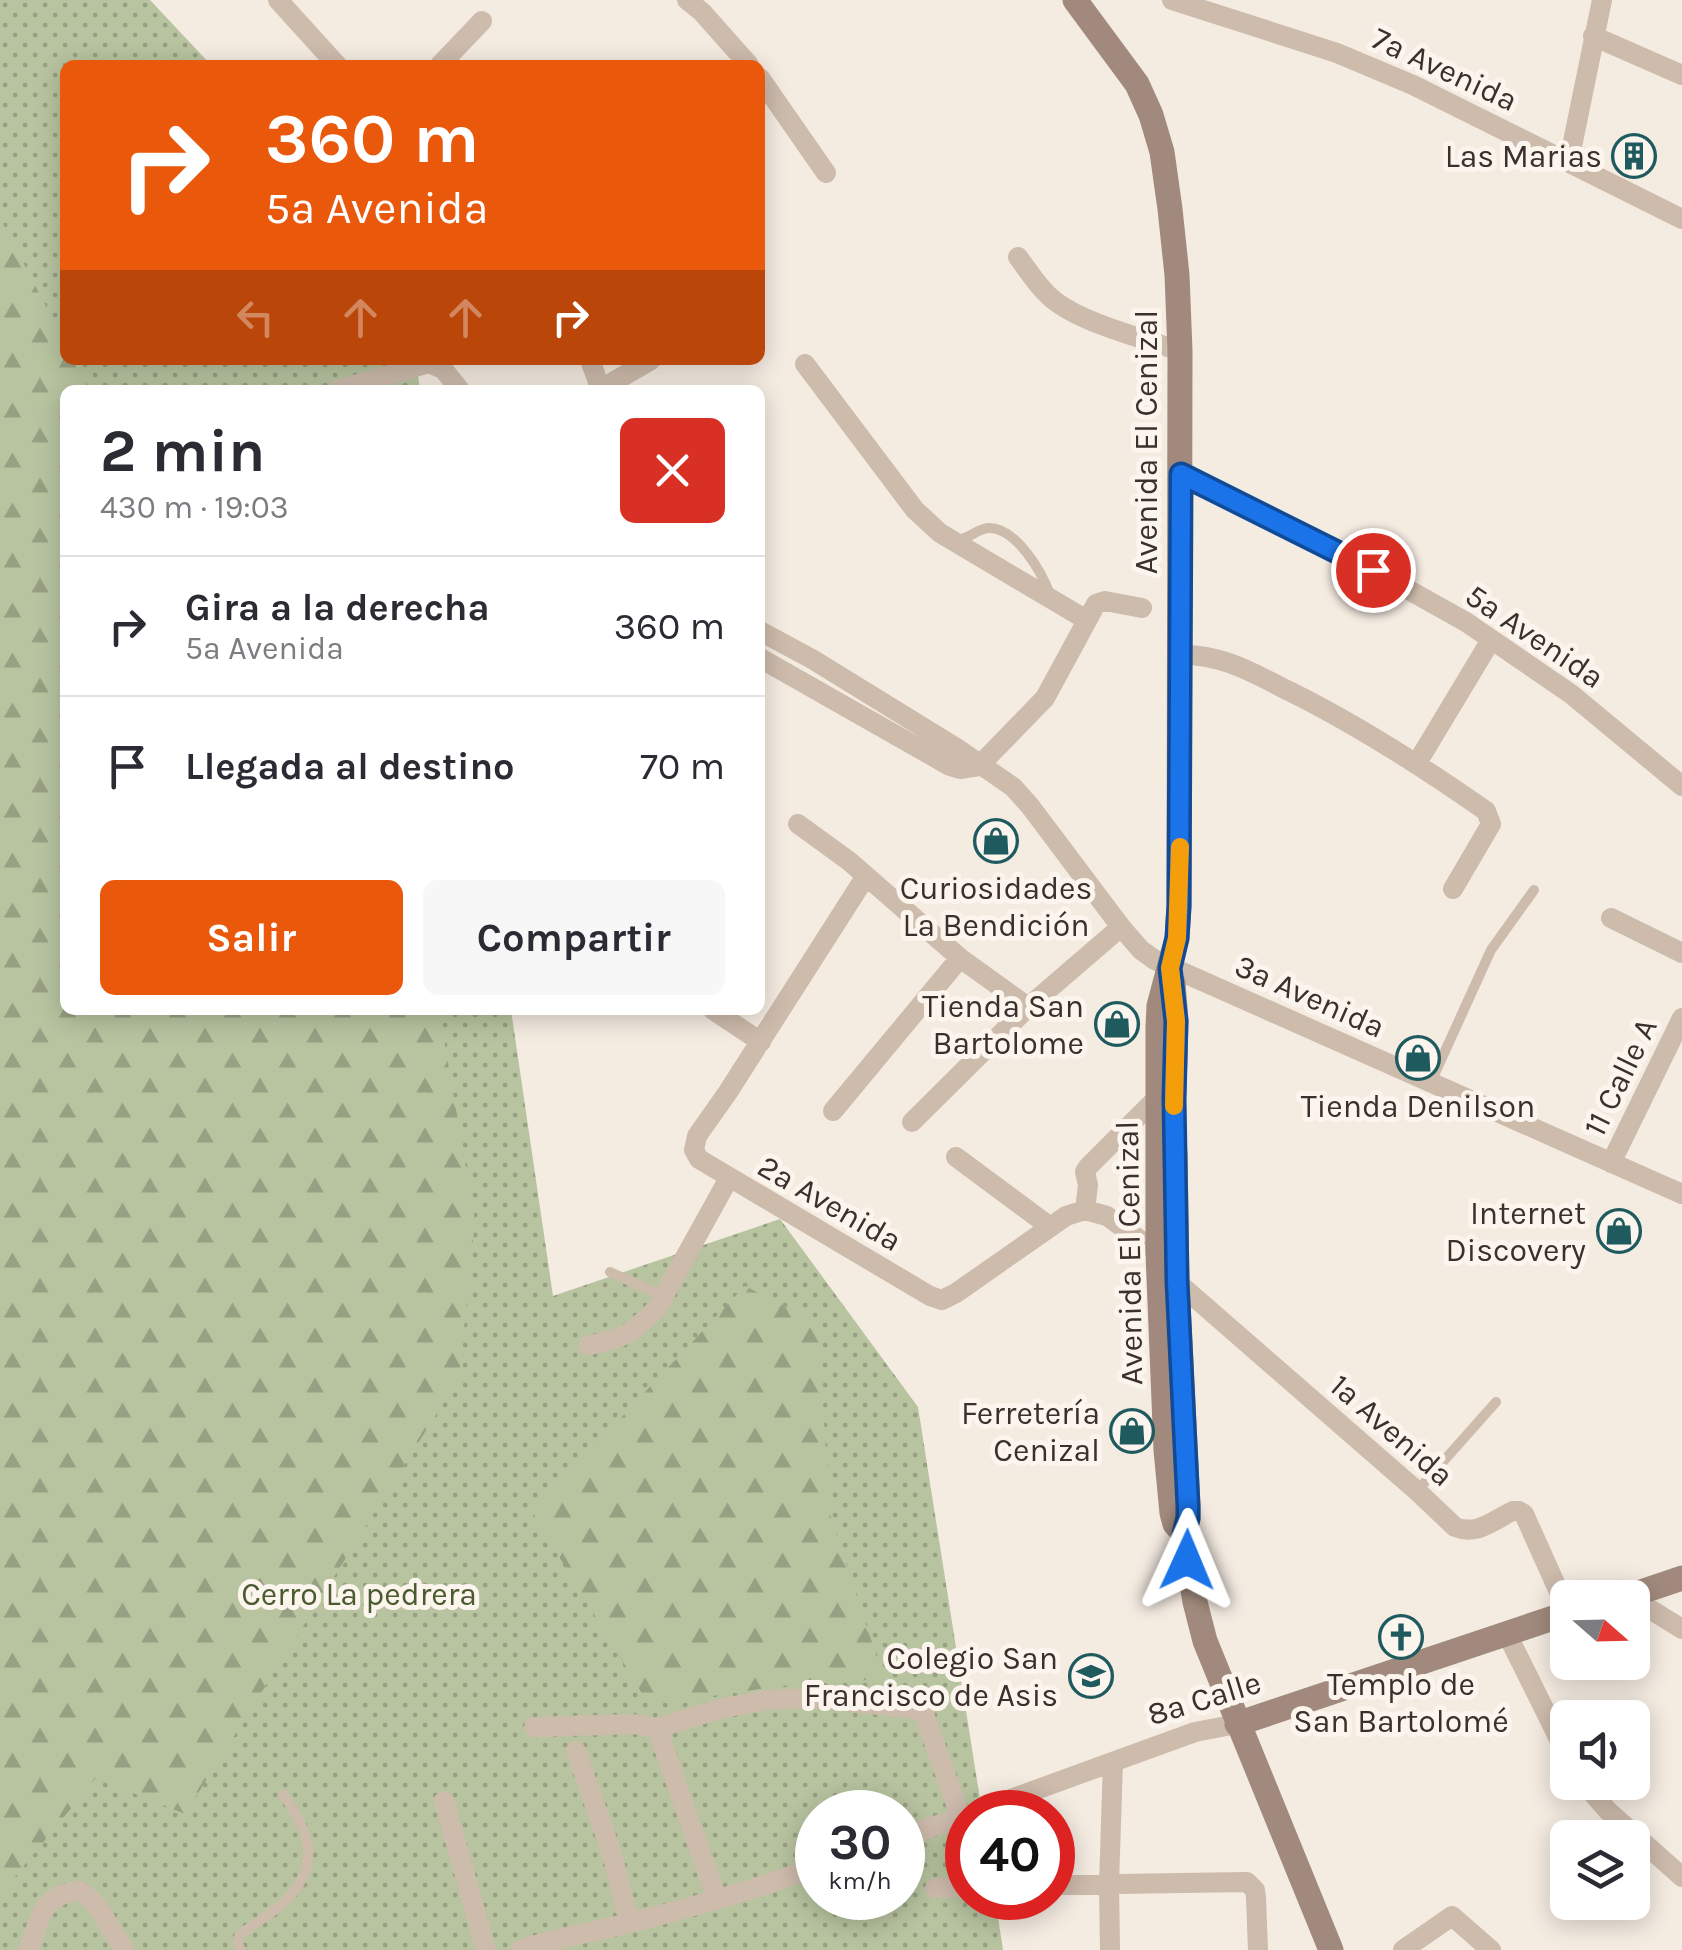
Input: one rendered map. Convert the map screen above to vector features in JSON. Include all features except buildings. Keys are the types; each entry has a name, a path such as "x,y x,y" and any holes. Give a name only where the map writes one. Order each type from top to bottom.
{"street":[{"path":"278,0 332,60"},
{"path":"687,0 745,60"},
{"name":"Avenida El Cenizal","path":"1075,0 1136,84 1151,115 1162,152 1177,274 1181,474 1179,906 1170,968 1176,1021 1166,1097 1158,1253 1170,1497 1175,1524 1184,1534"},
{"name":"7a Avenida","path":"1172,0 1337,53 1413,84 1682,219"},
{"path":"1569,161 1602,0"},
{"path":"445,60 482,20"},
{"path":"1594,36 1682,76"},
{"path":"765,85 826,173"},
{"path":"1018,257 1048,295 1063,307 1180,351"},
{"path":"805,364 926,523 1085,619"},
{"path":"355,385 422,365"},
{"path":"434,365 443,369 456,385"},
{"path":"609,385 643,365"},
{"name":"5a Avenida","path":"1181,474 1373,570 1466,622 1571,694 1682,786"},
{"path":"980,766 1045,698 1096,604 1100,601 1142,608"},
{"name":"3a Avenida","path":"765,634 997,775 1021,796 1120,927 1141,950 1170,968 1682,1194"},
{"path":"1417,763 1491,640"},
{"path":"1181,655 1202,654 1238,665 1417,763 1486,811 1491,818 1489,828 1453,889"},
{"name":"3a Avenida","path":"765,661 950,766 980,766"},
{"path":"798,824 866,876 960,958 1028,1008"},
{"path":"720,1015 761,1042 866,876"},
{"path":"1611,918 1682,953"},
{"path":"912,1122 1028,1008 1120,927"},
{"path":"834,1110 960,958"},
{"name":"11 Calle A","path":"1611,1164 1682,1018"},
{"name":"2a Avenida","path":"761,1042 697,1136 694,1150 703,1163 942,1300 1049,1226"},
{"path":"956,1157 1049,1226 1086,1210 1085,1172 1166,1097"},
{"name":"Avenida El Cenizal","path":"1166,1097 1188,1506 1184,1534 1195,1602 1205,1641 1331,1950"},
{"path":"589,1345 617,1340 657,1308 728,1178"},
{"name":"1a Avenida","path":"1086,1210 1107,1216 1158,1253 1177,1282 1461,1530 1476,1530 1513,1510 1524,1514 1553,1580"},
{"path":"1650,1589 1682,1578"},
{"path":"1650,1610 1682,1629"},
{"name":"8a Calle","path":"1036,1790 1195,1732 1238,1724 1550,1619"},
{"path":"1507,1634 1550,1721"},
{"path":"534,1726 634,1724 657,1728 723,1708 774,1699 914,1708 924,1714 957,1790"},
{"path":"657,1728 717,1900"},
{"path":"576,1751 612,1854 629,1923"},
{"path":"1110,1950 1113,1762"},
{"path":"444,1800 486,1950"},
{"path":"1599,1800 1682,1877"},
{"path":"520,1950 666,1914 795,1875"},
{"path":"1075,1885 1242,1881 1251,1884 1256,1898 1258,1950"},
{"path":"935,1888 945,1888"},
{"path":"28,1950 44,1906 64,1892 80,1891 96,1904 124,1950"},
{"path":"1402,1950 1452,1916 1491,1950"}],"lane":[{"path":"954,542 983,529 997,530 1030,554 1052,600"},
{"path":"1431,1082 1491,950 1534,890"},
{"path":"610,1272 664,1296"},
{"path":"1417,1491 1496,1402"},
{"path":"241,1950 239,1936 290,1898 310,1860 300,1819 283,1794"}],"green space":[{"name":"Cerro La pedrera","path":"0,0 150,0 206,60 60,60 60,365 417,365 419,385 60,385 60,1015 512,1015 553,1296 780,1219 918,1407 979,1790 945,1790 945,1920 998,1920 1003,1950 0,1950"},
{"path":"0,218 60,333 60,365 76,365 86,385 60,385 60,1015 444,1015 441,1022 475,1221 459,1378 185,1814 96,1778 0,1895"},
{"path":"745,1286 818,1323 830,1514 884,1679 789,1685 649,1705 532,1512"}],"slow traffic":[{"path":"1174,1106 1176,1021 1170,968 1177,938 1180,847"}],"place":[{"name":"Las Marias","path":"1634,156"},
{"name":"Curiosidades La Bendición","path":"996,841"},
{"name":"Tienda San Bartolome","path":"1117,1024"},
{"name":"Tienda Denilson","path":"1418,1058"},
{"name":"Internet Discovery","path":"1619,1231"},
{"name":"Ferretería Cenizal","path":"1132,1431"},
{"name":"Templo de San Bartolomé","path":"1401,1637"},
{"name":"Colegio San Francisco de Asis","path":"1091,1676"}],"route":[{"path":"1187,1560 1176,1245 1176,1021 1170,968 1179,906 1181,474 1373,570"}]}
